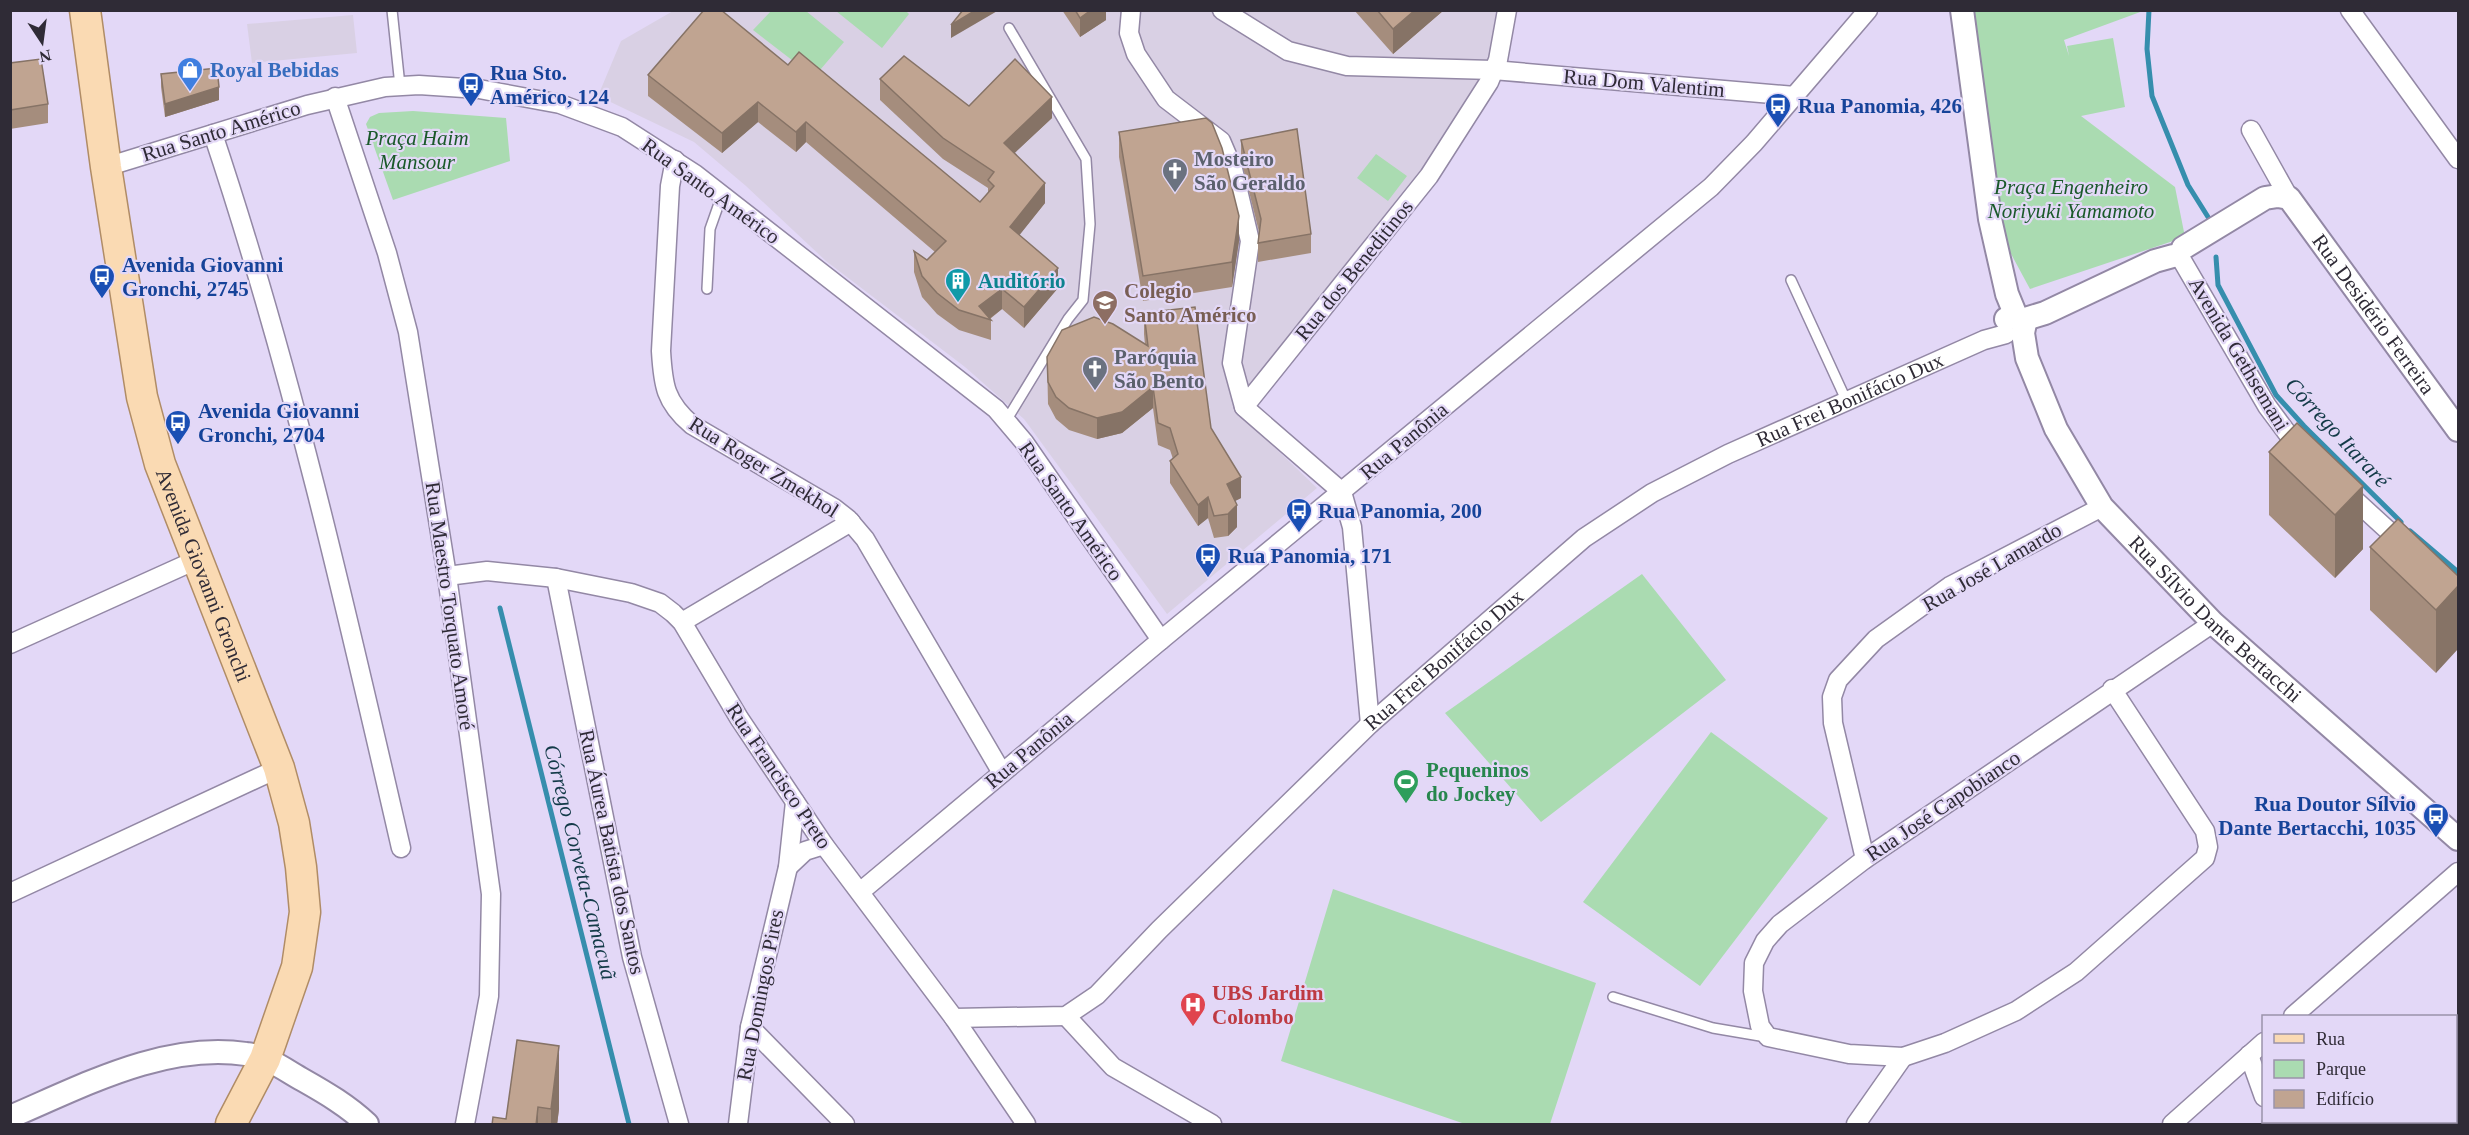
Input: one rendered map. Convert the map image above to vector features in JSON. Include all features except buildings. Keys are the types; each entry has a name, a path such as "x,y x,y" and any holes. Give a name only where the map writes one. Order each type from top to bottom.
{"main road":[{"name":"Avenida Giovanni Gronchi","path":"86,10 106,167 142,397 160,464 279,768 296,834 305,912 297,967 265,1059 231,1125"}],"street":[{"path":"1131,10 1130,33 1136,54 1166,99 1221,141 1233,169 1250,241 1232,363 1244,407 1342,492 1352,527 1370,724"},
{"name":"Rua Dom Valentim","path":"1222,10 1288,51 1347,66 1493,70 1795,96"},
{"name":"Rua dos Beneditinos","path":"1244,407 1429,176 1489,82 1498,60 1507,10"},
{"name":"Rua Panônia","path":"860,892 1161,640 1711,187 1754,143 1868,10"},
{"name":"Rua Sílvio Dante Bertacchi","path":"1962,10 1990,219 2014,326 2056,429 2102,507 2213,623 2458,839"},
{"path":"2350,10 2458,159"},
{"name":"Rua Santo Américo","path":"106,167 335,97 400,86 479,89 560,104 622,127 675,160 722,194 996,410 1024,442 1161,640"},
{"name":"Rua Maestro Torquato Amoré","path":"335,97 387,253 408,332 447,576 491,894 489,996 465,1125"},
{"path":"2251,130 2289,198"},
{"path":"213,134 254,257 337,576 401,848"},
{"name":"Rua Roger Zmekhol","path":"675,160 670,186 661,351 662,375 667,396 677,412 692,425 834,508 851,522 865,539 1002,773"},
{"name":"Rua Frei Bonifácio Dux","path":"1066,1016 1097,995 1159,930 1370,724 1584,538 1652,493 1728,454 2175,253 2265,198 2278,196 2289,198"},
{"name":"Rua Desidério Ferreira","path":"2289,198 2458,430"},
{"name":"Avenida Gethsemani","path":"2175,253 2285,432 2323,472 2420,560"},
{"name":"Rua José Lamardo","path":"1865,860 1833,723 1832,697 1838,680 1876,639 1950,586 2102,507"},
{"path":"682,622 851,522"},
{"path":"10,644 196,560"},
{"name":"Rua Francisco Preto","path":"447,576 487,571 556,578 630,593 660,603 674,613 682,622 739,718 824,845 954,1018 1026,1125"},
{"name":"Rua Áurea Batista dos Santos","path":"556,578 632,957 679,1125"},
{"name":"Rua José Capobianco","path":"1768,1037 1760,1026 1753,991 1754,963 1765,941 1780,924 1865,860 2112,689 2213,623"},
{"path":"1768,1037 1849,1054 1903,1058 1945,1043 2016,1011 2076,972 2205,858 2208,847 2205,831 2112,689"},
{"path":"10,893 279,768"},
{"name":"Rua Domingos Pires","path":"738,1125 750,1027 788,867 795,802"},
{"path":"793,827 797,841 805,851"},
{"path":"788,867 805,851 824,845"},
{"path":"2295,1015 2458,873"},
{"path":"954,1018 1066,1016 1113,1067 1212,1125"},
{"path":"750,1027 845,1125"},
{"path":"2172,1125 2262,1044"},
{"path":"10,1117 145,1062 172,1056 245,1053 265,1059 338,1100 367,1125"},
{"path":"2249,1055 2262,1091"},
{"path":"1856,1125 1903,1058"}],"lane":[{"path":"392,10 400,86"},
{"path":"1006,421 1068,319 1083,300 1090,224 1086,159 1009,27"},
{"path":"706,289 710,229 722,194"},
{"path":"1791,280 1847,402"},
{"path":"1613,997 1713,1028 1768,1037"}],"shaded area":[{"name":"Colegio Santo Américo","path":"673,11 1496,11 1488,66 1423,172 1237,400 1245,419 1317,488 1167,614 1024,419 965,367 826,261 746,186 694,142 598,96 621,41"},
{"path":"353,15 357,53 252,63 247,24"}],"green space":[{"path":"905,10 909,14 882,48 836,11"},
{"path":"771,11 806,11 844,42 814,77 753,30"},
{"name":"Praça Engenheiro Noriyuki Yamamoto","path":"1971,11 2143,11 2064,40 2069,56 2067,46 2113,38 2125,107 2081,116 2175,187 2185,237 2030,289 2003,239"},
{"name":"Praça Haim Mansour","path":"413,111 506,118 510,161 393,200 366,124 370,117 379,113"},
{"path":"1376,154 1407,176 1388,201 1357,178"},
{"path":"1642,574 1726,680 1541,822 1445,713"},
{"path":"1711,732 1828,818 1700,986 1583,902"},
{"path":"1333,889 1596,983 1550,1124 1465,1124 1281,1061"}],"waterway":[{"name":"Córrego Itararé","path":"2149,10 2147,49 2152,96 2188,185 2208,217"},
{"name":"Córrego Itararé","path":"2216,257 2218,285 2276,395 2401,522"},
{"name":"Córrego Itararé","path":"2410,531 2458,572"},
{"name":"Córrego Corveta-Camacuã","path":"500,608 629,1124"}],"place":[{"name":"Royal Bebidas","path":"190,93"},
{"name":"Rua Sto. Américo, 124","path":"471,108"},
{"name":"Rua Panomia, 426","path":"1778,129"},
{"name":"Mosteiro São Geraldo","path":"1175,194"},
{"name":"Avenida Giovanni Gronchi, 2745","path":"102,300"},
{"name":"Auditório","path":"958,304"},
{"name":"Colegio Santo Américo","path":"1105,326"},
{"name":"Paróquia São Bento","path":"1095,392"},
{"name":"Avenida Giovanni Gronchi, 2704","path":"178,446"},
{"name":"Rua Panomia, 200","path":"1299,534"},
{"name":"Rua Panomia, 171","path":"1208,579"},
{"name":"Pequeninos do Jockey","path":"1406,805"},
{"name":"Rua Doutor Sílvio Dante Bertacchi, 1035","path":"2436,839"},
{"name":"UBS Jardim Colombo","path":"1193,1028"}]}
